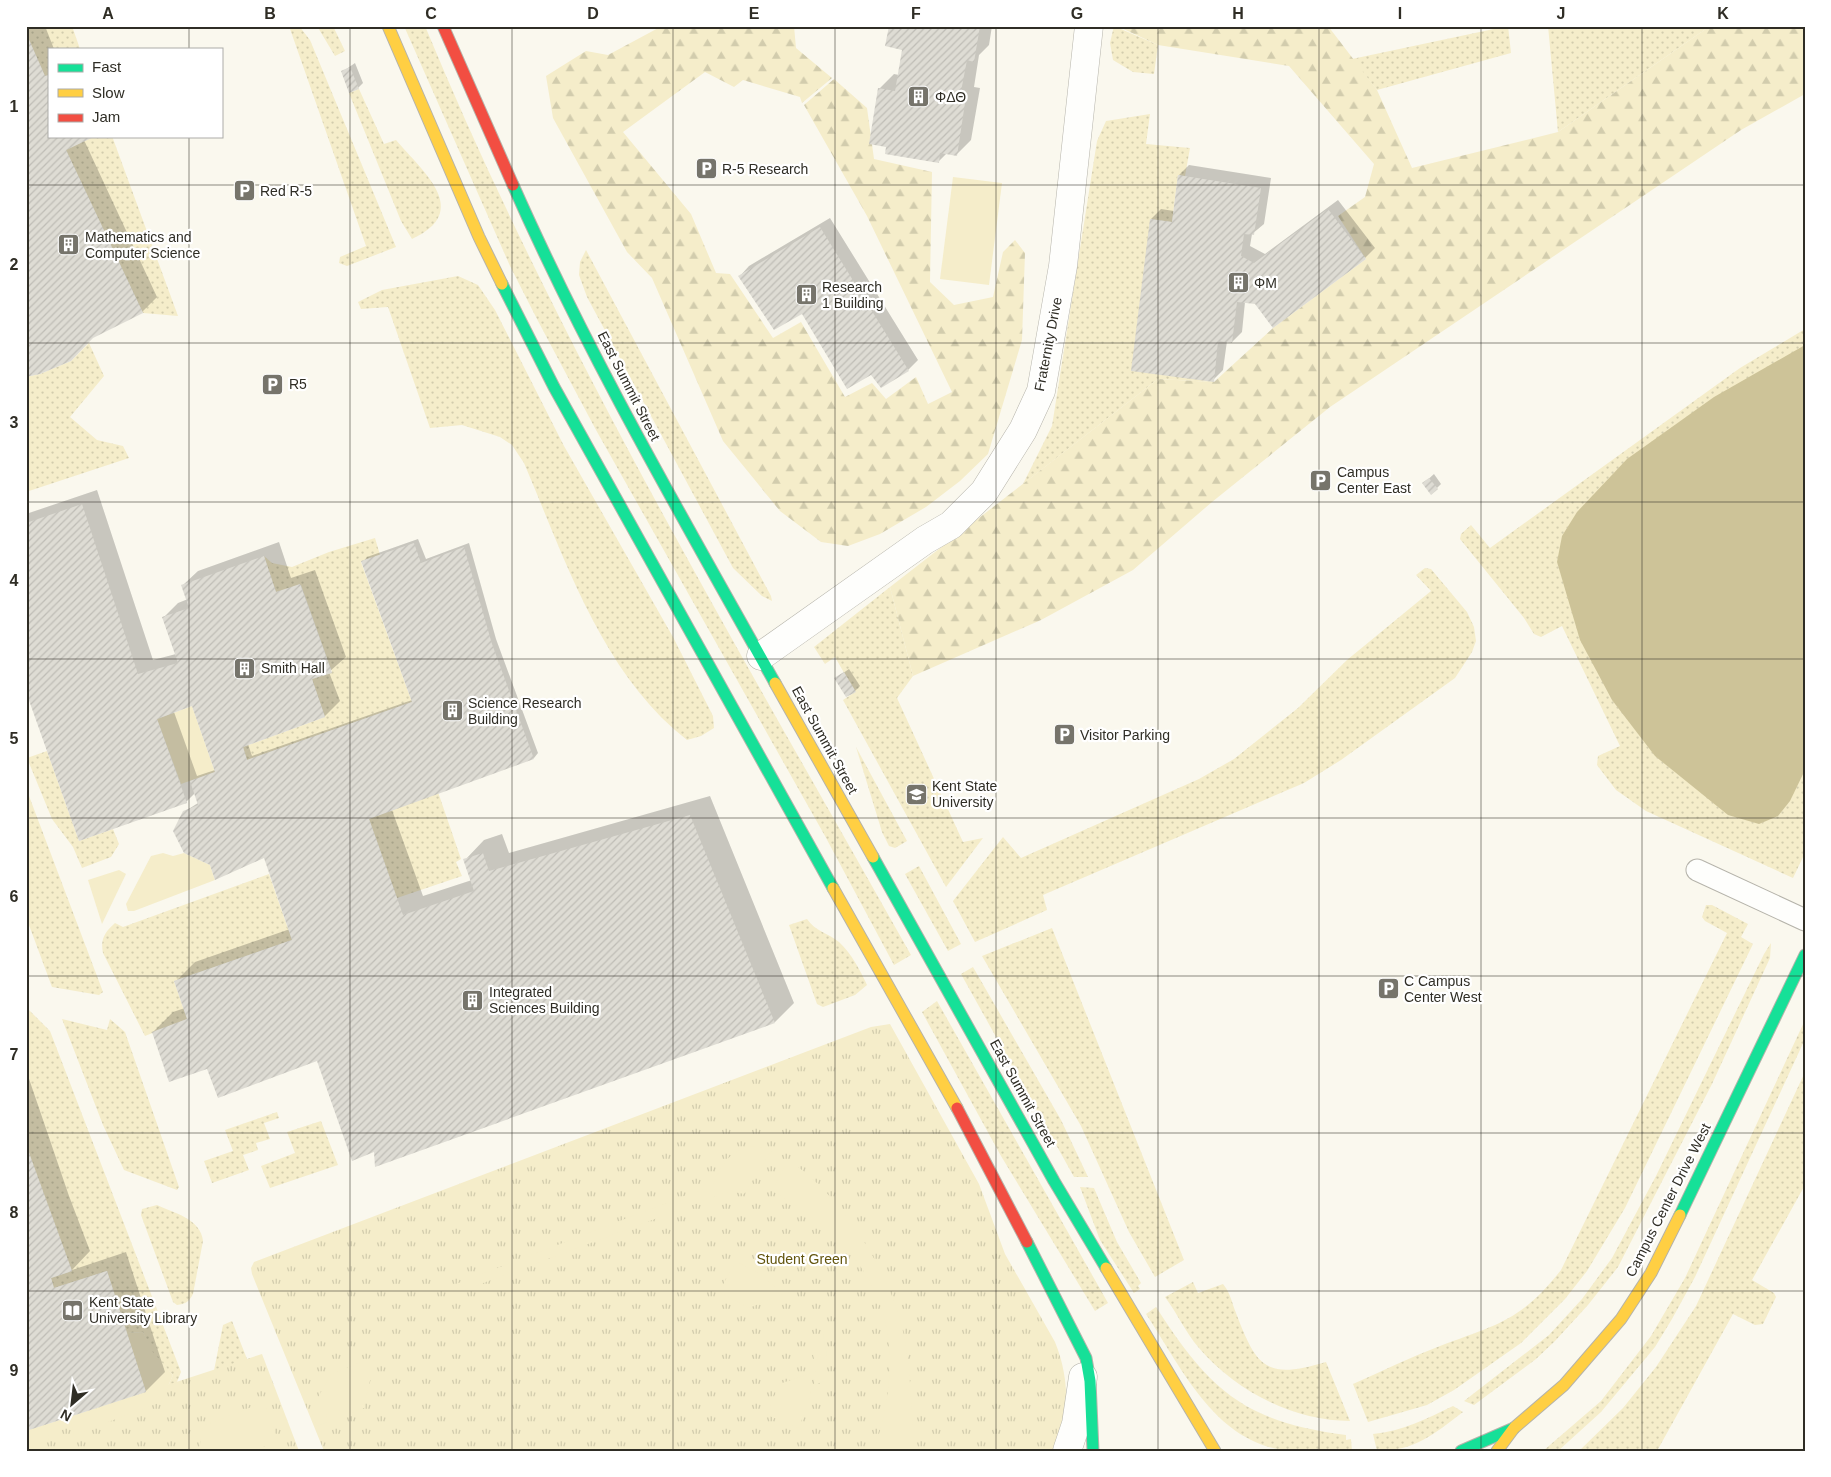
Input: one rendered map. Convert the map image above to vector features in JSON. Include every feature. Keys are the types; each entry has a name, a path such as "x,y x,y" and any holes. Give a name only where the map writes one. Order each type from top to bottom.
{"main road":[{"path":"388,26 479,237 554,387 991,1170 1086,1358 1091,1388 1093,1451"},
{"name":"East Summit Street","path":"442,26 543,253 651,461 1050,1173 1215,1451"},
{"name":"Campus Center Drive West","path":"1514,1428 1564,1384 1593,1353 1621,1319 1650,1273 1692,1192 1805,955"},
{"path":"1461,1451 1514,1428"},
{"path":"1497,1451 1514,1428"}],"street":[{"name":"Fraternity Drive","path":"761,656 925,540 951,525 984,492 1023,430 1041,391 1064,266 1089,26"},
{"path":"1067,1451 1076,1424 1086,1358"}],"lane":[{"path":"1697,870 1805,920"}],"green space":[{"path":"26,26 72,26 80,48 48,48 48,75 45,76 26,33"},
{"path":"289,26 299,26 310,40 396,247 347,266 339,263 340,257 366,246"},
{"path":"317,26 333,26 345,51 335,56"},
{"path":"404,26 425,26 477,146 533,265 593,382 717,613 911,955 894,965 825,836 596,430 538,321 510,266"},
{"path":"662,26 794,26 796,48 832,78 802,103 800,97 743,80 734,87 705,72 623,132 691,214 716,273 730,274 773,338 801,322 845,397 872,383 886,399 916,377 928,404 952,392 867,216 804,105 834,79 867,108 874,159 932,172 930,282 954,305 993,297 1003,252 1015,240 1025,253 1022,340 988,454 960,481 926,507 880,534 848,546 821,542 780,511 723,441 652,278 627,252 553,118 546,76 586,51 608,55"},
{"path":"1114,26 1158,45 1154,74 1133,72 1113,60 1110,43"},
{"path":"1117,26 1328,26 1377,90 1412,168 1558,132 1710,26 1805,26 1805,94 1741,130 1330,407 1212,502 1133,570 1041,620 913,676 890,587 1158,379 1214,382 1273,328 1366,259 1338,216 1365,197 1374,164 1289,66 1158,45"},
{"path":"1508,26 1511,53 1377,90 1352,59"},
{"path":"1548,26 1710,26 1558,132"},
{"path":"359,89 384,144 396,140 429,178 437,191 441,204 439,216 430,228 412,239 401,221 349,93"},
{"path":"1150,114 1146,144 1190,148 1185,176 1178,175 1172,222 1150,219 1214,382 1158,379 1023,484 1052,426 1097,141 1106,121"},
{"path":"89,138 113,138 178,316 143,313 66,150"},
{"path":"953,177 1002,183 989,285 940,279"},
{"path":"586,250 772,601 762,596 733,568 587,297 579,275 580,262"},
{"path":"458,276 478,285 495,310 564,446 673,637 713,716 714,728 701,736 687,740 657,713 631,682 609,649 571,575 524,463 512,445 500,437 462,425 430,428 388,307 361,309 358,302 382,290"},
{"path":"1805,329 1805,853 1793,878 1646,811 1616,790 1597,765 1598,756 1620,746 1562,626 1541,637 1534,634 1524,618 1460,539 1461,534 1471,525 1490,548 1740,368"},
{"path":"89,343 104,376 70,417 97,440 123,446 129,458 26,492 26,377 40,374 71,361"},
{"path":"375,538 380,555 361,562 412,702 247,760 243,747 325,717 312,679 332,672 301,585 276,592 264,556 272,563 292,567 329,552"},
{"path":"1425,568 1431,569 1467,612 1474,627 1476,641 1472,652 1455,678 1341,760 1304,783 1043,895 1047,910 975,942 953,901 1003,837 1021,858 1199,779 1234,759 1298,708 1347,660 1431,591 1416,575"},
{"path":"890,587 913,676 897,698 963,842 983,838 946,887 843,700 855,692 835,657 825,664 814,647"},
{"path":"192,706 215,772 181,784 157,719"},
{"path":"856,747 907,841 895,848 889,846 882,832"},
{"path":"47,751 79,841 113,829 119,844 111,857 82,868 73,847 52,819 27,758"},
{"path":"26,788 103,992 99,995 52,987 26,917"},
{"path":"438,792 461,859 456,862 462,876 397,898 369,819"},
{"path":"163,853 173,856 184,853 210,865 215,880 134,911 128,911 126,904 151,856"},
{"path":"919,866 961,944 948,951 905,874"},
{"path":"119,870 126,874 102,924 88,880"},
{"path":"269,874 292,940 174,981 187,1019 145,1036 103,953 103,940 108,930 115,923 123,927"},
{"path":"1706,905 1712,905 1748,924 1741,937 1753,944 1625,1208 1587,1271 1565,1299 1521,1343 1454,1390 1427,1405 1368,1422 1353,1384 1507,1319 1533,1300 1561,1270 1727,933 1705,921 1702,917"},
{"path":"807,919 818,929 839,942 855,962 867,985 855,995 823,1007 817,1004 789,925"},
{"path":"1052,928 1184,1260 1155,1277 1129,1232 1081,1126 982,956"},
{"path":"1771,943 1770,958 1712,1084 1618,1267 1588,1305 1536,1359 1474,1405 1464,1401 1549,1335 1582,1299 1612,1258 1656,1176"},
{"path":"973,967 1061,1120 1088,1177 1074,1177 961,974"},
{"path":"937,1001 1108,1303 1095,1311 1001,1156 922,1012"},
{"path":"26,1007 50,1031 181,1372 166,1409 161,1402 173,1375 151,1351 143,1332 127,1333 107,1271 54,1288 51,1278 72,1271 26,1146"},
{"path":"62,1019 107,1030 110,1019 125,1032 179,1187 177,1190 124,1170 103,1125"},
{"path":"1805,1020 1805,1039 1695,1277 1655,1347 1601,1412 1558,1451 1543,1451 1601,1401 1651,1336 1685,1278"},
{"name":"Student Green","path":"890,1024 979,1184 1005,1254 1055,1342 1063,1369 1066,1396 1061,1451 324,1451 252,1274 251,1268 254,1262 871,1027"},
{"path":"1805,1072 1805,1185 1752,1280 1774,1293 1776,1297 1763,1324 1755,1325 1733,1314 1657,1451 1579,1451 1623,1408 1656,1367 1696,1306"},
{"path":"277,1112 279,1118 264,1123 270,1139 256,1143 258,1150 243,1155 249,1170 212,1183 204,1161 233,1151 225,1130"},
{"path":"321,1121 338,1165 270,1188 261,1166 295,1153 287,1132"},
{"path":"754,1146 772,1150 744,1194 730,1191 459,1292 456,1284 713,1185 723,1164 732,1155 745,1148"},
{"path":"788,1160 825,1191 858,1232 872,1254 894,1300 901,1323 908,1365 914,1437 912,1451 874,1451 885,1408 890,1369 887,1333 878,1299 862,1269 839,1241 809,1215 772,1191"},
{"path":"1080,1187 1094,1188 1117,1242 1141,1283 1138,1286 1140,1289 1134,1293 1100,1240"},
{"path":"157,1205 186,1218 201,1233 203,1241 193,1294 188,1301 182,1304 177,1305 173,1302 141,1215 142,1209"},
{"path":"736,1261 761,1275 783,1294 749,1308 719,1292"},
{"path":"1193,1282 1198,1293 1223,1284 1229,1294 1250,1346 1266,1365 1277,1369 1290,1370 1326,1362 1350,1421 1308,1416 1287,1409 1267,1401 1230,1378 1194,1342 1165,1297"},
{"path":"1156,1307 1194,1361 1233,1398 1256,1411 1281,1421 1311,1429 1346,1435 1346,1440 1351,1439 1352,1451 1309,1452 1283,1450 1259,1443 1237,1432 1219,1417 1202,1398 1172,1356 1146,1314"},
{"path":"232,1321 264,1402 203,1426 223,1325"},
{"path":"143,1332 152,1351 173,1375 161,1402 74,1435 70,1417 146,1392 127,1333"},
{"path":"823,1334 827,1356 825,1381 814,1385 816,1369 810,1339"},
{"path":"262,1354 299,1451 26,1451 26,1431"},
{"path":"373,1357 373,1367 364,1408 348,1414 345,1408 326,1415 328,1422 317,1426 311,1410 331,1374"},
{"path":"812,1373 810,1396 799,1428 767,1415 779,1384"},
{"path":"264,1402 278,1441 251,1451 199,1451 203,1426"},
{"path":"1453,1406 1463,1412 1423,1440 1402,1448 1377,1451 1373,1434 1424,1420"},
{"path":"46,1424 49,1440 26,1449 26,1431"}],"shaded area":[{"path":"1805,345 1805,770 1790,801 1778,816 1759,824 1728,815 1655,756 1612,700 1580,640 1557,562 1562,536 1577,512 1627,459 1714,397"}],"building":[{"name":"ΦΔΘ","path":"889,26 980,26 974,62 967,60 959,102 965,103 957,156 940,153 939,163 885,154 886,147 869,144 878,88 895,91 902,50 885,46"},
{"name":"Mathematics and Computer Science","path":"26,33 45,76 48,75 48,138 92,138 66,150 143,313 93,338 71,361 40,374 26,377"},
{"path":"350,67 359,89 349,93 341,71"},
{"name":"ΦΜ","path":"1178,175 1261,188 1254,235 1244,234 1241,256 1254,263 1328,209 1366,259 1273,328 1255,304 1237,302 1232,343 1218,341 1214,382 1131,371 1150,219 1172,222"},
{"name":"Research 1 Building","path":"820,227 909,371 881,388 871,375 847,389 802,314 774,330 738,276"},
{"path":"1429,478 1438,489 1431,495 1422,483"},
{"path":"82,504 138,674 178,663 162,617 189,608 181,585 264,556 276,592 300,584 332,673 312,679 325,717 243,747 247,760 412,702 361,561 414,543 421,563 464,547 492,644 534,759 369,819 403,915 474,891 463,859 483,853 489,871 690,815 775,1023 375,1167 374,1152 352,1161 317,1061 218,1098 207,1069 169,1082 152,1032 187,1019 174,981 292,940 264,858 215,880 210,865 184,853 173,831 183,811 198,805 190,781 215,772 192,706 157,719 187,803 79,841 26,692 26,523"},
{"path":"844,672 856,692 846,697 834,678"},
{"name":"Kent State University Library","path":"27,1147 72,1271 51,1278 54,1288 107,1271 146,1392 26,1431"}],"traffic: fast":[{"path":"513,185 542,249 605,375 775,683"},
{"path":"502,284 554,387 833,888"},
{"path":"873,857 1054,1181 1106,1268"},
{"path":"1680,1215 1805,955"},
{"path":"1027,1242 1086,1358 1090,1381 1093,1451"},
{"path":"1461,1451 1514,1428"}],"traffic: slow":[{"path":"388,26 479,237 502,284"},
{"path":"775,683 873,857"},
{"path":"833,888 957,1108"},
{"path":"1497,1451 1514,1428 1564,1385 1621,1319 1651,1273 1680,1215"},
{"path":"1106,1268 1215,1451"}],"traffic: jam":[{"path":"443,26 513,185"},
{"path":"957,1108 1027,1242"}],"place":[{"name":"ΦΔΘ","path":"919,97"},
{"name":"R-5 Research","path":"706,169"},
{"name":"Red R-5","path":"244,191"},
{"name":"Mathematics and Computer Science","path":"69,245"},
{"name":"ΦΜ","path":"1238,283"},
{"name":"Research 1 Building","path":"806,295"},
{"name":"R5","path":"273,384"},
{"name":"Campus Center East","path":"1321,480"},
{"name":"Smith Hall","path":"245,668"},
{"name":"Science Research Building","path":"452,711"},
{"name":"Visitor Parking","path":"1064,735"},
{"name":"Kent State University","path":"916,794"},
{"name":"C Campus Center West","path":"1388,989"},
{"name":"Integrated Sciences Building","path":"473,1000"},
{"name":"Kent State University Library","path":"73,1310"}]}
